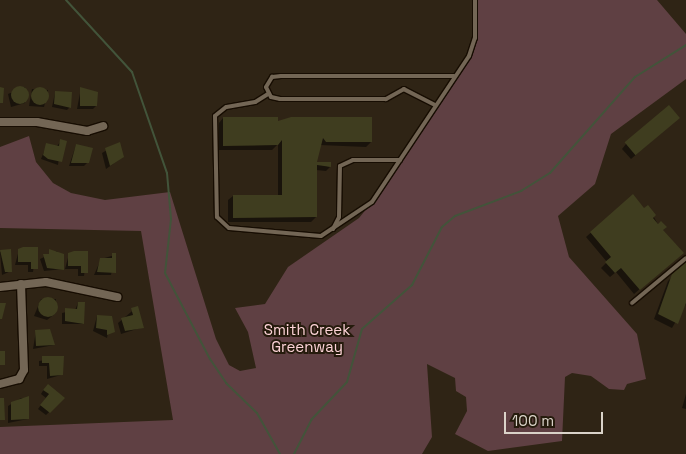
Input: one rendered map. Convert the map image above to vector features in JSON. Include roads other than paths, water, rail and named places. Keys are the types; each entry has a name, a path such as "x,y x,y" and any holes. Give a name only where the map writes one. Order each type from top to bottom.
{"street":[{"path":"0,122 38,122 87,131 104,126"},
{"path":"0,287 21,284 74,285 117,297"},
{"path":"0,384 19,379 24,370 21,284"}],"lane":[{"path":"268,94 255,102 226,107 215,116 217,217 224,226 236,229 314,237 332,231 372,202 454,76 475,38 475,0"},
{"path":"268,94 267,81 272,77 454,76"},
{"path":"268,94 280,98 386,99 404,90 435,105"},
{"path":"332,231 338,217 340,166 353,160 400,160"},
{"path":"632,303 686,258"}],"waterway":[{"path":"66,0 132,72 167,173 171,219 165,273 210,359 226,383 257,413 280,454"},
{"path":"294,454 311,420 347,382 362,329 412,285 442,227 455,216 521,191 550,173 635,77 686,45"}],"park label":[{"name":"Smith Creek Greenway","path":"307,338"}]}
